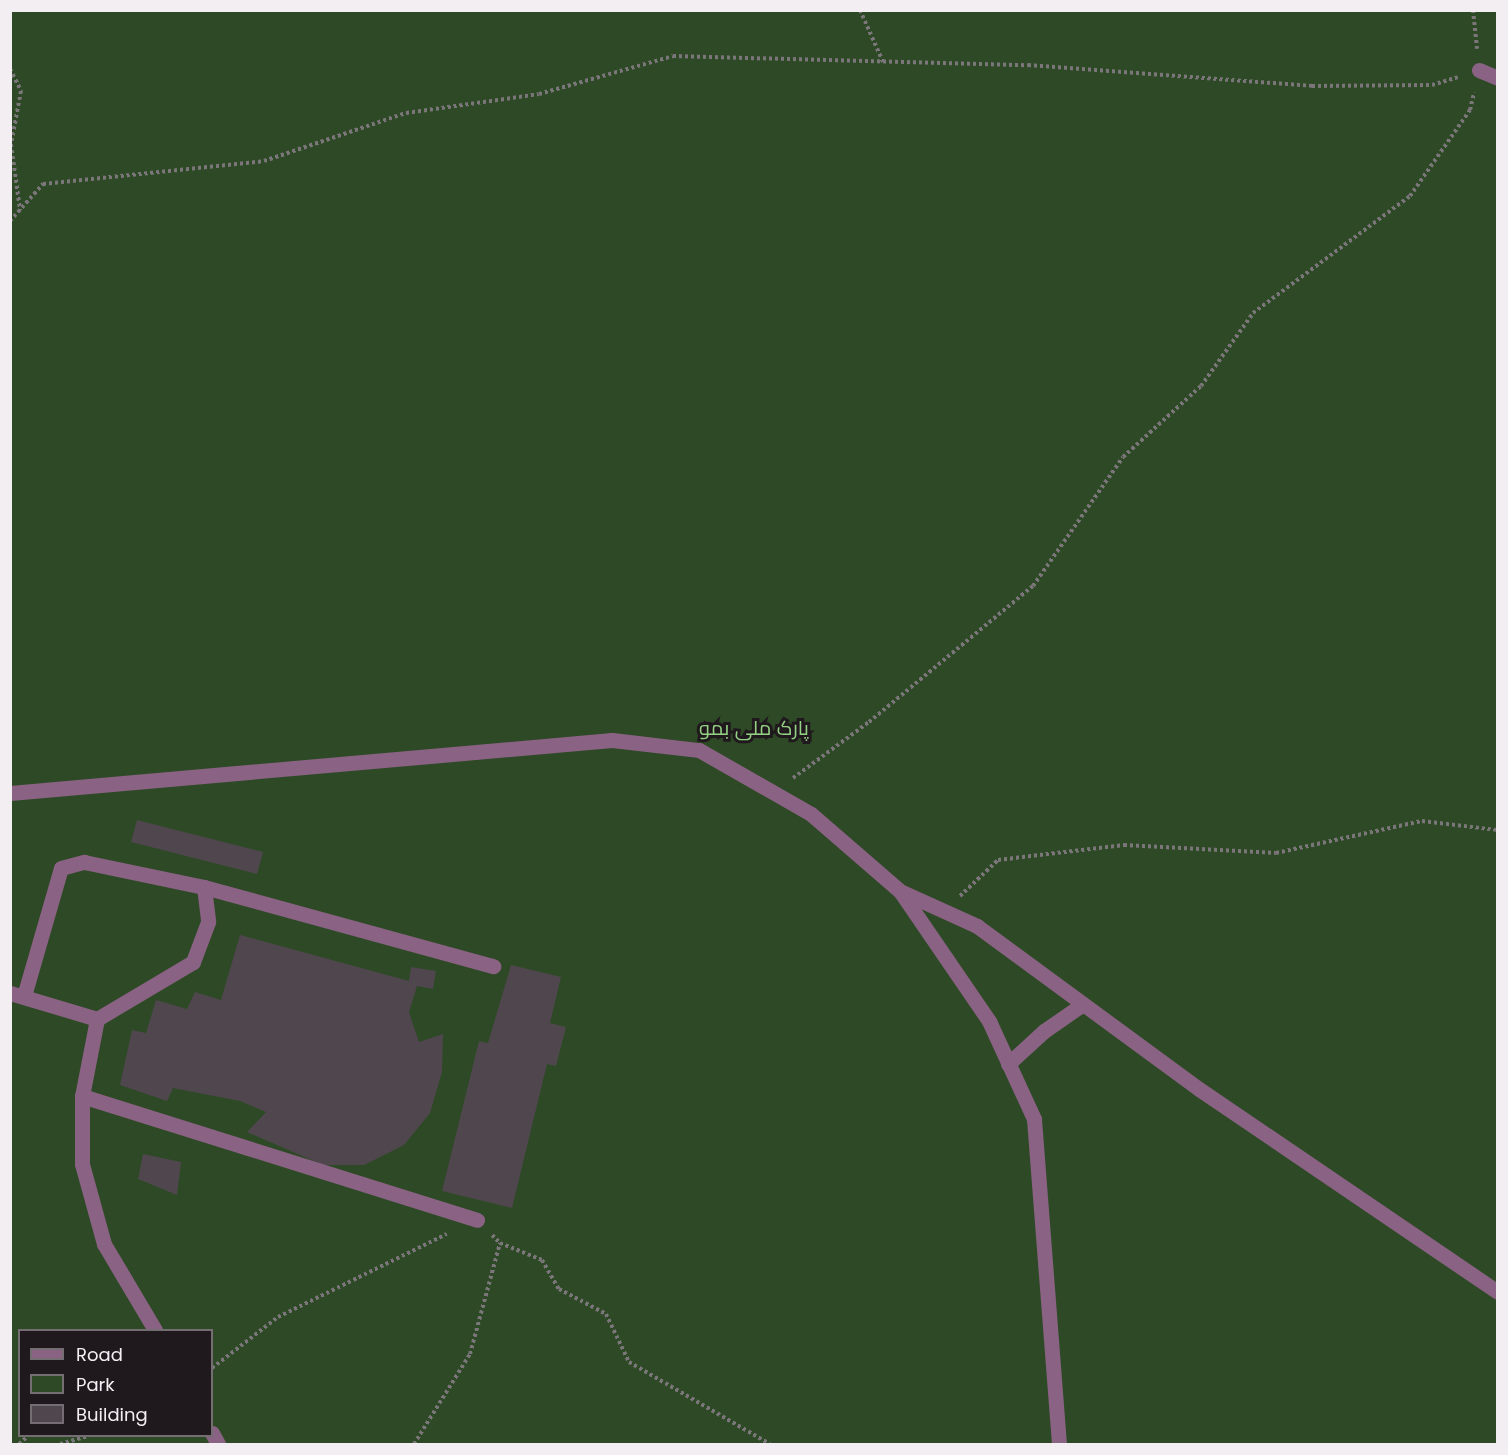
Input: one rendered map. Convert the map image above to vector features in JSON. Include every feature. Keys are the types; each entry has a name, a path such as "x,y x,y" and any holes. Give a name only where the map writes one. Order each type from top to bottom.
{"street":[{"path":"1479,70 1497,78"},
{"path":"10,793 612,740 699,750 811,814 900,891 989,1021 1034,1119 1059,1444"},
{"path":"204,887 208,922 193,962 97,1019 17,994 61,868 84,862 204,887 493,966"},
{"path":"900,891 977,926 1199,1089 1497,1292"},
{"path":"1008,1064 1044,1031 1083,1004"},
{"path":"97,1019 82,1096 82,1164 104,1245 154,1329"},
{"path":"82,1096 477,1220"}],"path":[{"path":"860,10 883,62"},
{"path":"773,792 869,722 1033,586 1123,457 1202,386 1253,313 1410,196 1470,110 1479,70 1473,10"},
{"path":"10,221 43,184 264,161 406,113 539,94 673,56 1028,65 1312,86 1432,85 1479,70"},
{"path":"10,69 21,91 11,144 20,210"},
{"path":"944,911 998,860 1124,845 1276,853 1422,821 1497,830"},
{"path":"213,1367 278,1317 477,1220 500,1243 542,1260 559,1289 606,1314 629,1362 770,1444"},
{"path":"414,1444 470,1354 500,1243"},
{"path":"60,1444 84,1437"}],"green space":[{"name":"پارک ملی بمو","path":"10,11 1497,11 1497,1444 11,1444"}],"building":[{"path":"137,820 263,852 257,874 131,842"},
{"path":"240,935 409,981 411,967 436,971 433,989 417,986 409,1012 419,1042 443,1034 442,1072 430,1113 404,1145 364,1165 323,1165 247,1132 266,1112 240,1101 173,1088 167,1101 120,1085 132,1030 146,1033 156,1000 187,1009 195,992 221,1000"},
{"path":"511,965 561,977 550,1023 566,1027 556,1066 547,1064 512,1208 442,1191 479,1041 488,1043"},
{"path":"143,1154 181,1162 177,1195 138,1179"}]}
